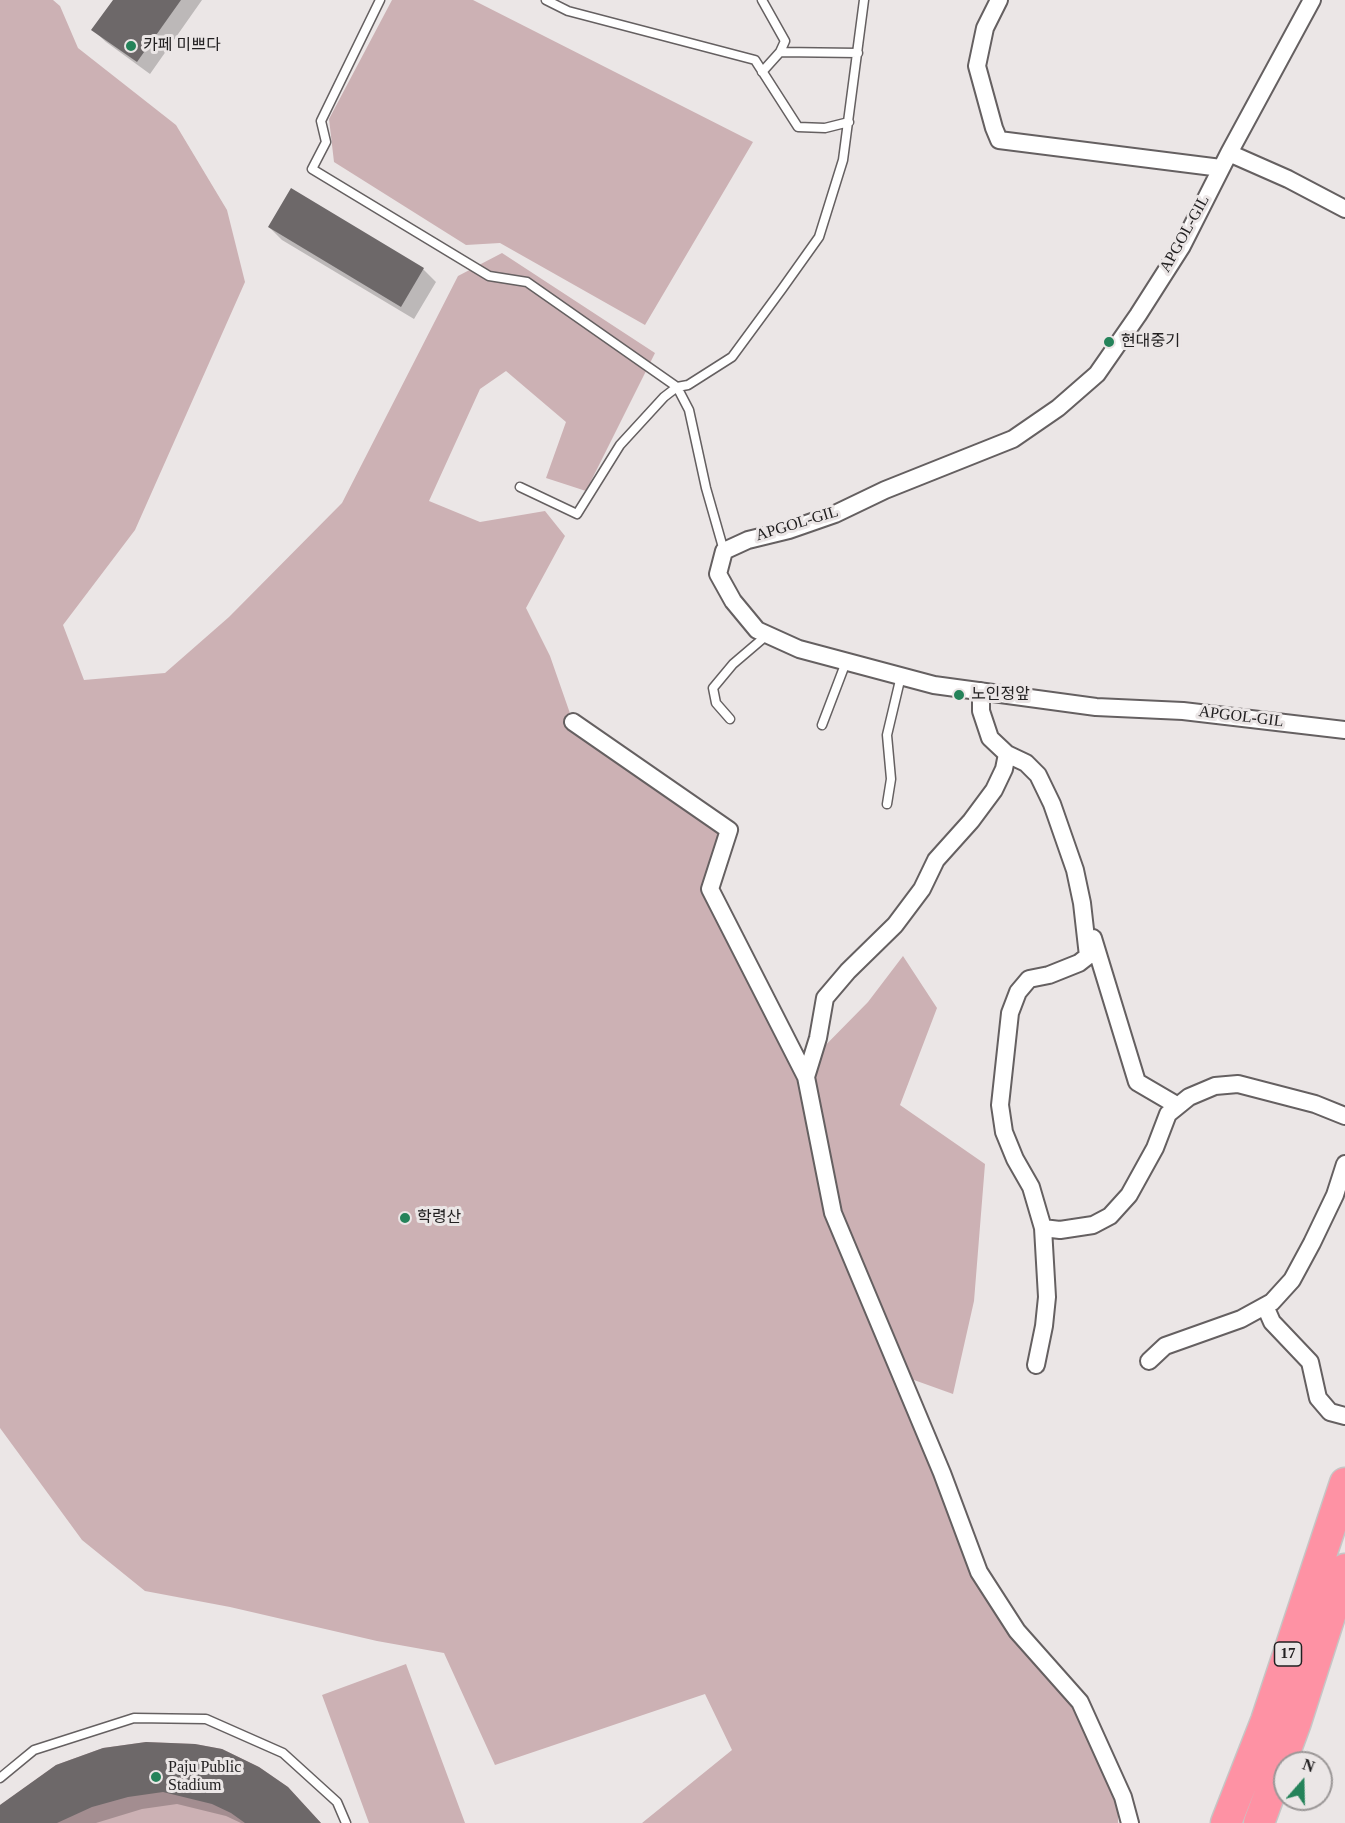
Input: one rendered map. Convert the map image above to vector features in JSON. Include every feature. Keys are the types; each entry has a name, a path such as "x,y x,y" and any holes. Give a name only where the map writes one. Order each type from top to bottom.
{"highway":[{"name":"17","path":"1226,1823 1266,1721 1345,1483"},
{"name":"17","path":"1259,1823 1296,1722 1345,1569"}],"street":[{"path":"999,0 984,28 978,66 999,140 1225,160 1288,179 1345,209"},
{"name":"APGOL-GIL","path":"1312,0 1225,160 1182,246 1097,374 1058,408 1013,439 885,490 835,514 789,530 748,540 724,551 718,574 733,601 757,630 799,649 901,676 934,684 1096,707 1183,711 1345,730"},
{"path":"981,691 981,711 990,738 1007,754 1026,763 1038,775 1052,804 1075,870 1082,903 1137,1082 1178,1106"},
{"path":"573,722 729,830 710,889 806,1077 834,1213 942,1473 979,1572 1017,1631 1080,1702 1123,1797 1130,1823"},
{"path":"806,1077 818,1038 825,998 848,971 895,925 922,889 936,860 971,821 994,790 1004,769 1007,754"},
{"path":"1036,1365 1047,1297 1043,1228 1030,1187 1004,1132 1000,1106 1010,1013 1018,992 1029,979 1049,975 1079,963 1088,956 1082,903"},
{"path":"1043,1228 1060,1230 1093,1225 1110,1216 1129,1195 1155,1148 1168,1114 1189,1097 1215,1086 1238,1084 1315,1104 1345,1116"},
{"path":"1149,1361 1165,1346 1240,1319 1272,1302 1292,1280 1335,1195 1345,1164"},
{"path":"1265,1306 1272,1322 1310,1362 1318,1398 1338,1414"}],"lane":[{"path":"380,0 321,121 326,142 312,169 489,276 527,282 677,387 689,410 706,488 724,551"},
{"path":"546,0 568,11 754,60 798,127 825,129 849,122"},
{"path":"762,0 785,41 780,52 762,72"},
{"path":"520,487 577,514 620,446 664,397 677,387 688,385 732,357 819,237 843,160 864,0"},
{"path":"780,52 858,53"},
{"path":"730,719 716,703 713,687 733,663 767,635"},
{"path":"822,725 846,662"},
{"path":"887,804 891,779 887,735 901,676"},
{"path":"0,1778 34,1750 134,1718 206,1719 283,1753 337,1802 346,1823"}],"shaded area":[{"path":"0,0 53,0 60,6 78,48 176,125 227,210 245,282 135,530 63,625 84,680 165,673 229,617 342,503 458,276 502,253 655,353 586,491 546,478 566,422 506,371 480,389 429,501 480,522 545,511 565,536 526,608 550,656 573,722 729,830 735,839 710,889 807,1064 868,1002 903,956 937,1008 900,1105 985,1164 974,1301 953,1394 914,1380 920,1416 990,1600 1080,1702 1118,1806 1118,1823 642,1823 732,1750 705,1694 495,1765 444,1653 377,1641 230,1607 145,1591 82,1540 0,1428"},
{"path":"392,0 473,0 753,142 645,325 500,243 466,245 334,162 329,119"},
{"path":"406,1664 465,1823 369,1823 322,1695"},
{"name":"Paju Public Stadium","path":"146,1742 195,1744 222,1749 259,1767 288,1787 321,1823 0,1823 0,1805 56,1765 103,1748"}],"building":[{"name":"카페 미쁘다","path":"113,0 181,0 137,62 91,30"},
{"path":"291,188 424,268 401,307 268,227"},
{"name":"Paju Public Stadium","path":"146,1742 195,1744 222,1749 259,1767 288,1787 321,1823 245,1823 212,1804 163,1792 128,1797 92,1807 57,1823 0,1823 0,1805 56,1765 103,1748"}],"place":[{"name":"카페 미쁘다","path":"131,46"},
{"name":"현대중기","path":"1109,342"},
{"name":"노인정앞","path":"959,695"},
{"name":"학령산","path":"405,1218"},
{"name":"Paju Public Stadium","path":"156,1777"}]}
